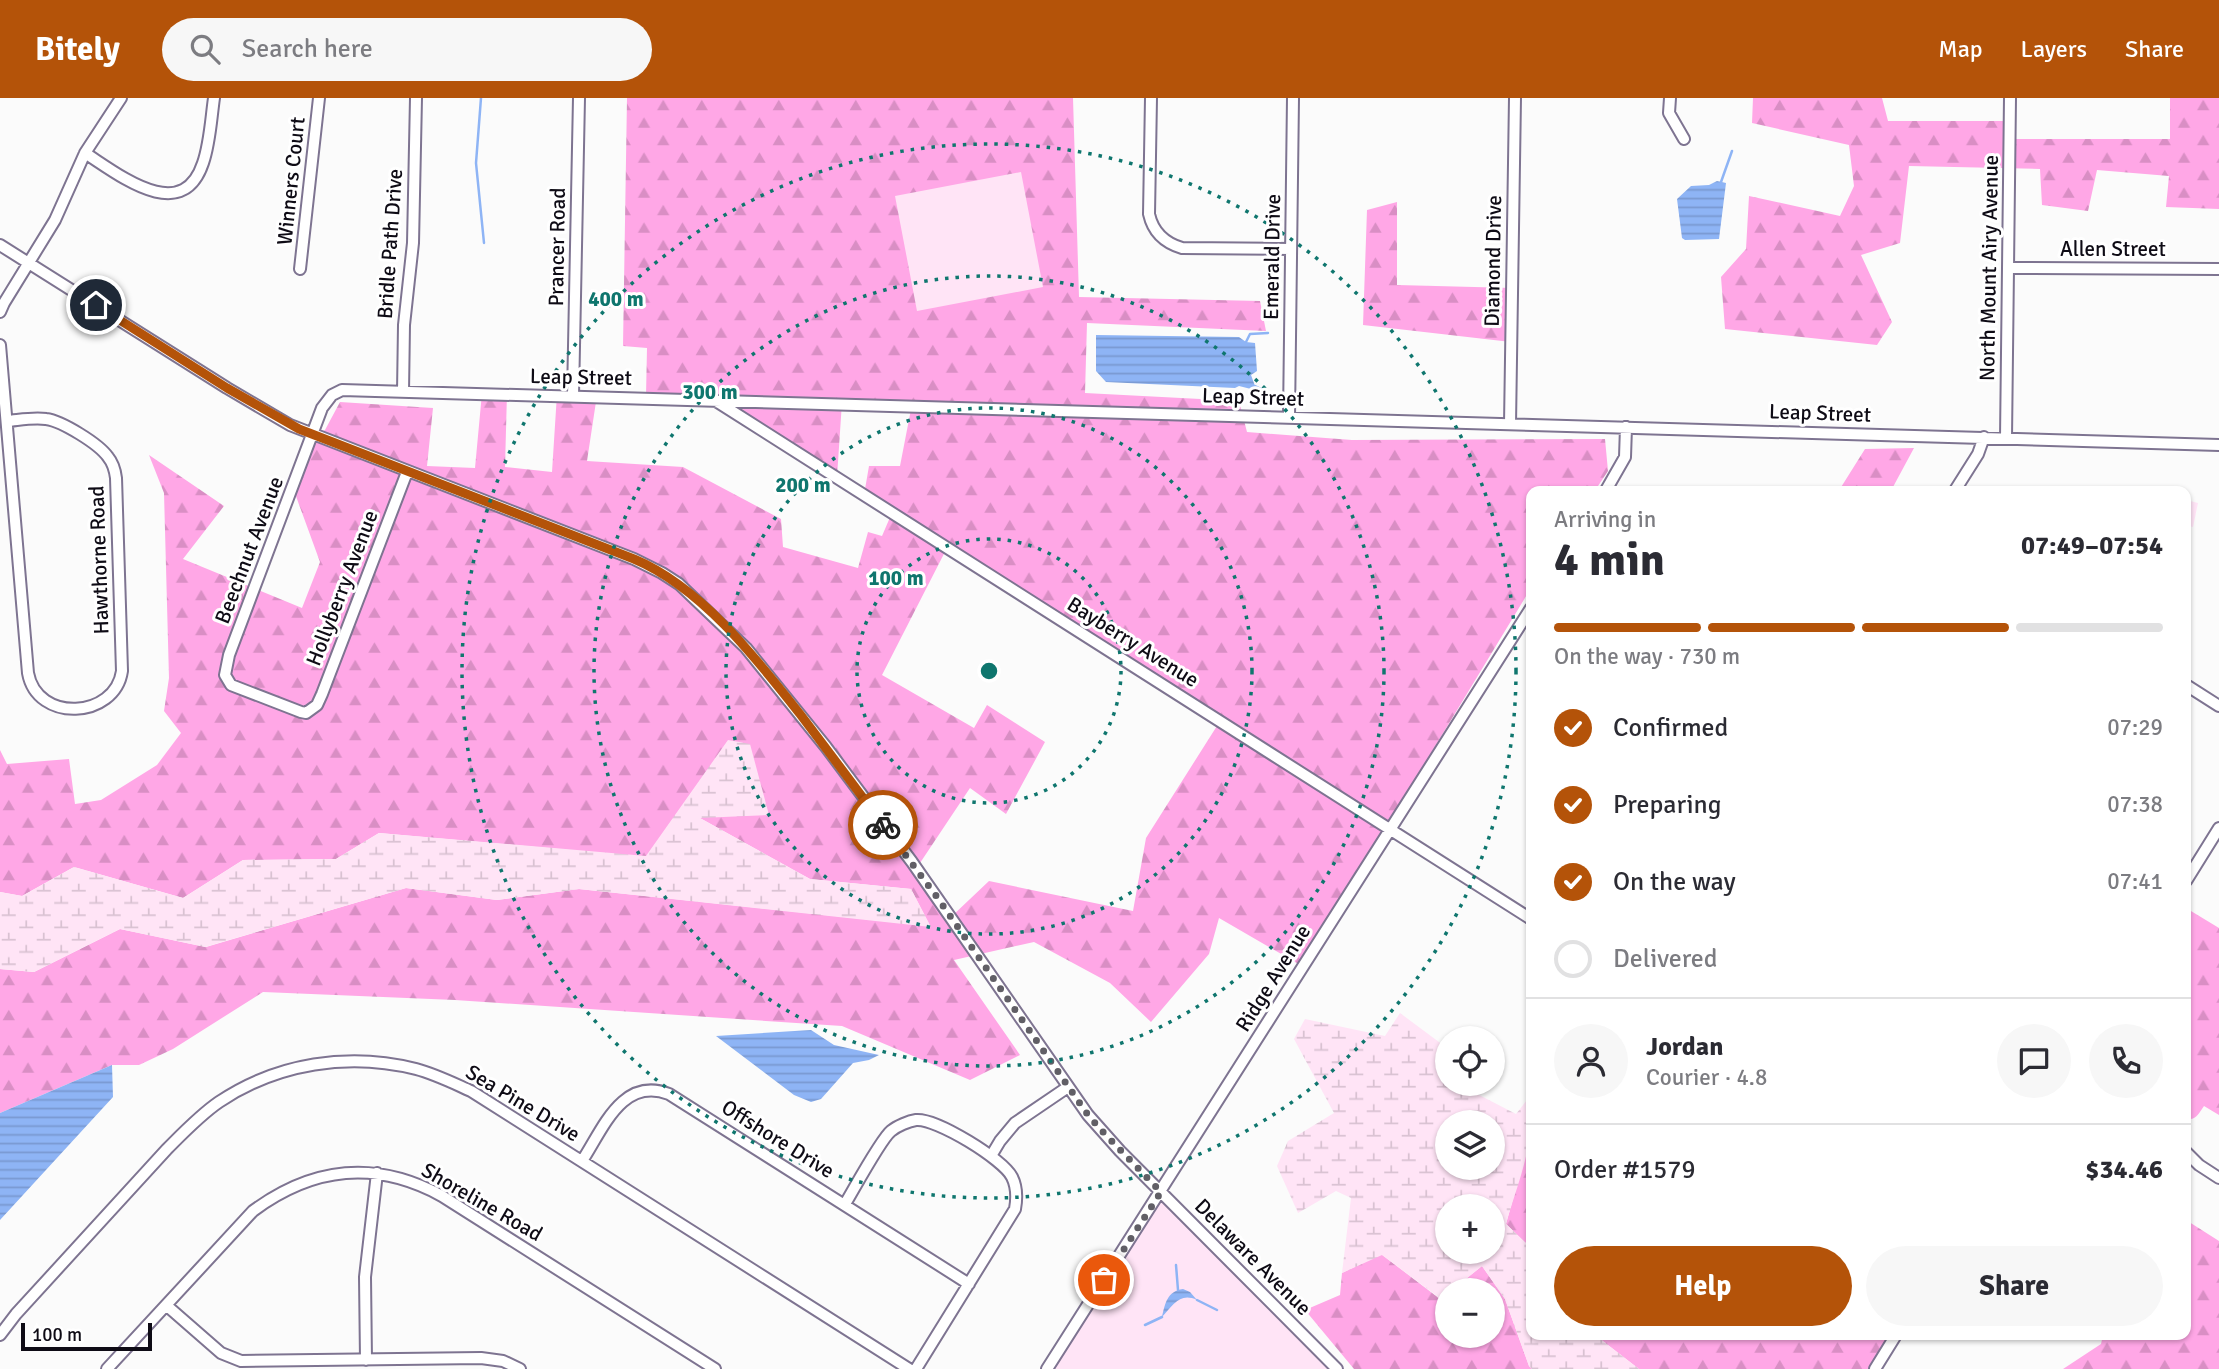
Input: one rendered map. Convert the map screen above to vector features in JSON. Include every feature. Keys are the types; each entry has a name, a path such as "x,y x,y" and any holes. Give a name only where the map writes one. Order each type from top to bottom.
{"street":[{"path":"0,312 63,206 85,153 121,98"},
{"path":"85,153 149,191 171,193 182,190 192,182 203,164 214,98"},
{"name":"Winners Court","path":"300,269 319,98"},
{"name":"Bridle Path Drive","path":"403,392 404,325 413,243 416,98"},
{"name":"Prancer Road","path":"573,396 579,98"},
{"path":"1151,98 1148,209 1149,219 1156,232 1169,243 1182,247 1291,249"},
{"name":"Emerald Drive","path":"1289,417 1293,98"},
{"name":"Diamond Drive","path":"1510,424 1515,98"},
{"path":"1670,98 1669,113 1684,139"},
{"name":"North Mount Airy Avenue","path":"2006,438 2010,98"},
{"name":"Delaware Avenue","path":"0,245 282,421 648,565 679,584 746,648 825,747 937,897 1068,1087 1103,1132 1337,1369"},
{"name":"Allen Street","path":"2008,268 2219,269"},
{"path":"0,345 7,421"},
{"name":"Leap Street","path":"313,435 322,408 335,393 351,390 2219,445"},
{"name":"Bayberry Avenue","path":"714,400 1526,916"},
{"name":"Hawthorne Road","path":"44,418 57,422 101,449 112,462 115,473 122,675 117,687 103,702 77,708 62,708 48,704 36,694 29,681 7,421 44,418"},
{"path":"1608,486 1625,457 1626,426"},
{"name":"Beechnut Avenue","path":"306,712 246,693 231,685 226,679 225,669 313,435"},
{"path":"1958,486 1978,454 1984,437"},
{"name":"Hollyberry Avenue","path":"306,712 317,705 322,694 407,472"},
{"name":"Ridge Avenue","path":"1047,1369 1526,616"},
{"path":"2191,688 2219,706"},
{"path":"2191,873 2219,828"},
{"name":"Sea Pine Drive","path":"0,1335 16,1314 191,1124 219,1102 261,1079 286,1070 336,1062 388,1064 417,1069 471,1091 909,1369"},
{"path":"991,1156 1015,1123 1068,1087"},
{"name":"Offshore Drive","path":"582,1161 622,1100 642,1090 660,1090 969,1284"},
{"path":"845,1204 890,1132 916,1120 942,1127 991,1156 1012,1175 1017,1200 1015,1209 916,1369"},
{"path":"2191,1157 2219,1178"},
{"name":"Shoreline Road","path":"107,1369 253,1211 290,1187 324,1175 350,1172 377,1174 414,1182 442,1196 715,1369"},
{"path":"366,1360 365,1277 377,1174"},
{"path":"166,1305 221,1353 241,1361 492,1359 520,1369"},
{"path":"1875,1369 1893,1340"}],"green space":[{"path":"627,98 1073,98 1079,297 1260,301 1266,331 1087,323 1085,393 1239,401 1247,432 1352,440 1605,439 1608,471 1598,486 1526,486 1526,596 1302,966 1219,918 1209,954 1151,1022 1110,983 1034,942 954,960 1020,1055 970,1080 842,1026 455,1000 263,992 173,1049 139,1065 112,1065 0,1113 0,969 34,972 120,929 206,947 406,888 497,900 579,889 930,926 911,889 810,879 698,817 728,741 646,857 379,833 336,859 243,860 183,898 74,867 22,896 0,892 0,750 7,764 69,759 75,804 101,800 157,765 181,733 164,711 169,678 164,493 149,455 224,506 183,559 302,608 320,562 293,488 314,435 325,430 340,402 433,408 427,466 475,468 482,393 507,393 505,467 552,472 557,394 597,395 587,461 683,467 781,519 783,547 858,568 868,532 882,536 894,508 864,495 869,466 900,466 912,404 842,402 837,477 710,398 646,396 647,348 623,346","holes":["949,544 1222,718 1146,838 1133,911 989,881 951,917 916,869 970,788 1006,814 1045,742 987,705 974,728 882,675"]},
{"path":"1753,98 1882,98 1888,121 2011,121 2011,139 2170,139 2170,98 2219,98 2219,209 2166,207 2169,176 2097,170 2088,211 2042,205 2040,169 1909,166 1900,243 1861,255 1892,322 1877,345 1725,329 1721,277 1746,249 1749,196 1840,216 1854,186 1849,145 1752,123"},
{"path":"1021,172 1043,287 917,311 895,196"},
{"path":"1397,202 1397,285 1513,288 1511,342 1363,325 1367,210"},
{"path":"1914,448 1894,486 1842,486 1865,449"},
{"path":"2191,501 2198,503 2191,526"},
{"path":"728,740 750,744 769,815 700,818 810,879 911,889 931,927 579,889 497,900 406,888 205,947 120,929 34,972 0,969 0,892 22,896 74,867 183,898 243,860 336,859 379,833 646,856"},
{"path":"2191,911 2219,928 2219,1115 2204,1106 2192,1119"},
{"path":"1400,1013 1435,1039 1435,1096 1481,1096 1516,1114 1526,1101 1526,1154 1506,1224 1526,1243 1526,1340 1601,1340 1639,1369 1532,1369 1505,1299 1505,1278 1490,1278 1482,1266 1467,1278 1435,1278 1435,1295 1382,1255 1342,1273 1351,1198 1336,1191 1298,1213 1277,1166 1288,1141 1334,1113 1294,1039 1305,1019 1385,1036"},
{"path":"1526,1152 1526,1243 1506,1224"},
{"path":"1161,1192 1336,1369 1046,1369"},
{"path":"2191,1223 2219,1241 2219,1369 2063,1369 2101,1344 2102,1340 2191,1340"},
{"path":"1381,1254 1435,1295 1435,1348 1505,1348 1505,1299 1532,1369 1354,1369 1305,1310 1340,1295 1342,1273"},
{"path":"1482,1266 1490,1278 1467,1278"},
{"path":"1601,1340 1892,1340 1872,1369 1639,1369"}],"water":[{"path":"1717,181 1726,183 1719,239 1685,240 1682,238 1677,199 1691,186 1709,185"},
{"path":"1096,335 1239,337 1246,342 1255,343 1257,371 1251,375 1255,386 1251,389 1239,386 1235,388 1106,382 1096,371"},
{"path":"811,1030 834,1045 879,1055 853,1063 821,1099 811,1102 794,1095 716,1036"},
{"path":"112,1065 113,1097 0,1220 0,1113"},
{"path":"1183,1289 1197,1300 1181,1299 1162,1317 1170,1295"}],"waterway":[{"path":"481,98 476,163 484,243"},
{"path":"1721,182 1732,151"},
{"path":"1246,342 1250,334 1268,333"},
{"path":"1255,386 1267,392"},
{"path":"1176,1265 1178,1290"},
{"path":"1197,1300 1217,1310"},
{"path":"1145,1325 1162,1317"}],"way so far":[{"path":"883,825 937,897 1088,1115 1161,1192 1104,1280"}],"route":[{"path":"96,305 282,421 634,559 679,584 746,648 771,677 883,825"}]}
